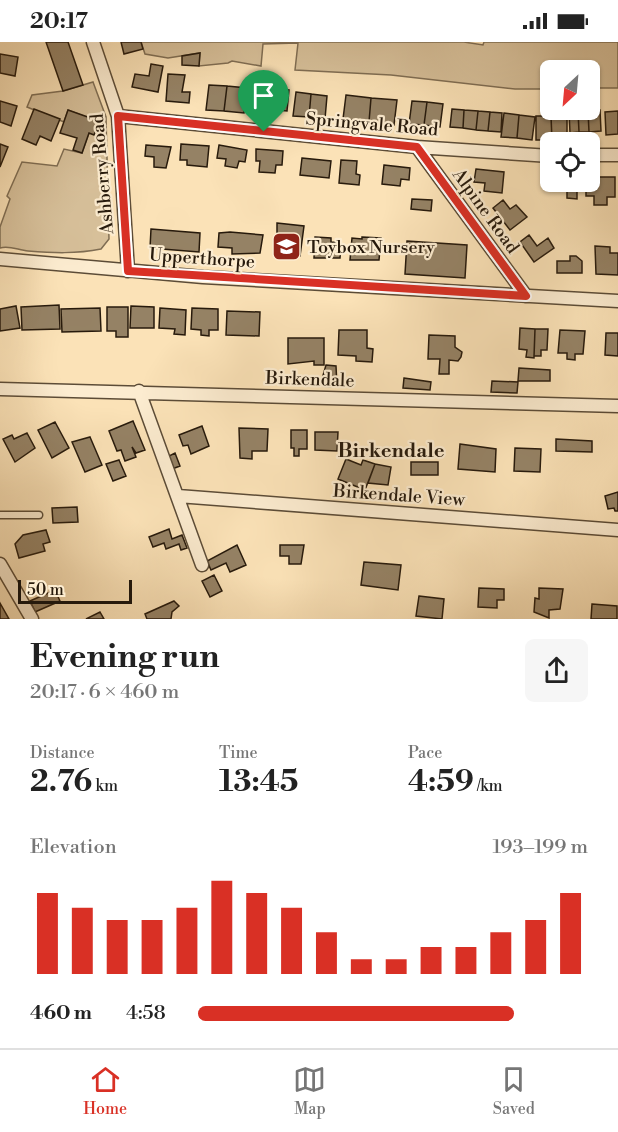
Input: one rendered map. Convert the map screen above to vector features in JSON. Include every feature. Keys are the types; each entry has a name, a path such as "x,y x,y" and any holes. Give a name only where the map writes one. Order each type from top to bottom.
{"street":[{"name":"Ashberry Road","path":"93,42 118,116 128,271"},
{"name":"Springvale Road","path":"118,116 417,147 540,155"},
{"name":"Alpine Road","path":"417,147 526,296"},
{"path":"600,155 618,155"},
{"name":"Upperthorpe","path":"0,259 128,271 618,301"},
{"name":"Birkendale","path":"0,388 618,406"},
{"path":"139,391 202,565"},
{"name":"Birkendale View","path":"178,496 618,530"},
{"path":"0,564 32,619"}],"lane":[{"path":"0,514 39,515"}],"shaded area":[{"path":"141,42 464,42 483,45 484,42 618,42 618,88 600,88 600,60 540,60 540,89 515,89 391,75 295,70 298,43 263,44 261,66 232,61 199,66 200,53 168,58 145,54"},
{"path":"93,82 106,117 109,239 101,249 83,252 64,253 0,248 0,227 10,199 7,196 22,162 57,166 64,149 82,153 89,133 94,134 99,122 68,110 64,122 27,107 32,95 63,91"}],"building":[{"path":"46,42 68,42 83,85 63,91"},
{"path":"121,42 141,42 143,49 124,54"},
{"path":"200,53 199,66 182,65 182,56"},
{"path":"0,54 18,57 15,76 0,73"},
{"path":"151,64 163,66 158,92 132,87 135,74 149,76"},
{"path":"168,74 185,75 182,92 190,92 189,103 166,101"},
{"path":"209,85 227,86 224,111 206,110"},
{"path":"227,86 247,88 244,113 224,111"},
{"path":"266,88 289,90 287,111 257,108 258,93 265,94"},
{"path":"296,92 311,94 309,117 293,116"},
{"path":"311,94 327,96 325,119 309,117"},
{"path":"346,95 371,98 369,122 343,119"},
{"path":"371,98 397,100 394,125 369,122"},
{"path":"0,101 17,106 11,126 0,122"},
{"path":"412,101 427,102 424,125 409,124"},
{"path":"427,102 443,104 440,127 424,125"},
{"path":"34,109 60,119 51,141 40,136 36,145 22,139"},
{"path":"452,109 464,110 463,128 450,127"},
{"path":"68,110 99,121 94,135 89,133 82,153 73,150 77,138 60,133"},
{"path":"464,110 478,111 476,130 463,128"},
{"path":"600,110 601,131 589,132 588,120 600,120"},
{"path":"478,111 490,112 488,131 476,130"},
{"path":"618,111 618,134 606,135 605,112"},
{"path":"490,112 502,113 501,132 488,131"},
{"path":"504,113 519,115 517,138 501,137"},
{"path":"519,115 535,117 532,140 517,138"},
{"path":"536,116 540,116 540,120 551,120 552,132 540,132 540,140 536,140"},
{"path":"551,120 567,120 567,132 552,132"},
{"path":"569,120 578,120 579,132 570,132"},
{"path":"578,120 588,120 589,132 579,132"},
{"path":"0,144 8,147 0,167"},
{"path":"181,144 209,146 207,167 187,165 187,160 180,160"},
{"path":"146,145 171,147 166,168 154,167 154,157 145,156"},
{"path":"219,145 247,150 245,162 239,161 237,168 225,166 226,159 217,158"},
{"path":"256,149 283,151 282,165 276,165 275,173 259,172 260,161 256,161"},
{"path":"302,158 331,161 329,178 300,175"},
{"path":"341,160 357,161 356,174 360,175 359,185 339,183"},
{"path":"384,165 410,168 409,180 401,179 400,186 382,184"},
{"path":"476,169 504,172 502,193 484,191 485,183 474,182"},
{"path":"600,177 615,177 615,197 607,197 607,205 594,205 594,196 586,196 586,192 600,192"},
{"path":"567,192 577,192 577,199 567,198"},
{"path":"412,199 432,200 431,211 411,209"},
{"path":"503,200 510,209 516,205 527,217 510,230 493,208"},
{"path":"277,223 304,226 300,256 277,254"},
{"path":"151,229 200,233 199,252 150,248"},
{"path":"219,233 263,235 260,253 232,254 232,248 218,247"},
{"path":"529,235 537,246 548,238 554,248 534,262 520,242"},
{"path":"315,237 331,238 331,242 341,243 340,258 314,258"},
{"path":"362,237 381,238 379,260 350,260 352,238 362,239"},
{"path":"407,241 467,245 465,278 405,274"},
{"path":"595,246 610,247 610,253 618,253 618,275 596,274"},
{"path":"570,256 576,256 582,261 582,273 557,273 557,261 570,261"},
{"path":"59,305 60,329 22,330 21,307"},
{"path":"16,306 20,328 0,331 0,309"},
{"path":"131,306 154,307 154,328 130,328"},
{"path":"107,307 128,307 128,337 116,337 116,331 107,331"},
{"path":"100,308 101,331 62,332 61,309"},
{"path":"160,308 186,310 185,335 174,334 175,329 159,328"},
{"path":"192,308 218,309 218,330 209,330 209,336 201,335 201,330 191,329"},
{"path":"227,311 260,312 259,336 226,335"},
{"path":"520,328 535,329 534,358 526,357 527,350 519,349"},
{"path":"535,329 548,329 547,350 541,350 541,356 534,356"},
{"path":"339,330 367,330 367,348 373,349 372,362 356,361 356,356 338,355"},
{"path":"560,330 585,331 583,354 575,354 575,360 567,359 567,353 558,353"},
{"path":"606,333 618,333 618,356 605,355"},
{"path":"429,335 455,336 455,347 462,352 458,361 449,360 449,374 439,374 440,359 428,359"},
{"path":"288,338 324,338 324,365 314,365 314,361 288,364"},
{"path":"326,365 336,366 337,387 318,386"},
{"path":"519,368 550,370 550,381 518,381"},
{"path":"404,378 431,382 430,390 403,388"},
{"path":"492,381 518,382 517,393 491,392"},
{"path":"133,421 145,450 136,453 132,447 136,457 125,461 121,450 117,451 109,431"},
{"path":"55,422 69,448 52,458 38,430"},
{"path":"202,426 209,446 191,454 188,445 183,446 179,435"},
{"path":"239,428 268,429 267,451 252,451 252,459 240,458"},
{"path":"291,430 307,430 307,449 299,449 299,456 294,456 294,448 291,448"},
{"path":"315,432 338,432 337,451 315,450"},
{"path":"27,433 35,448 15,462 3,439 12,435 14,439"},
{"path":"90,437 102,465 85,472 72,442"},
{"path":"556,439 592,441 592,452 556,451"},
{"path":"460,444 496,449 495,472 458,469"},
{"path":"515,448 541,449 540,472 514,471"},
{"path":"175,453 180,466 172,469 167,457"},
{"path":"346,459 361,465 363,460 375,464 365,490 338,479"},
{"path":"119,460 126,476 113,481 106,464"},
{"path":"411,462 438,462 438,475 411,475"},
{"path":"375,464 391,467 388,485 368,483"},
{"path":"618,492 618,511 614,508 608,509 605,496"},
{"path":"77,507 78,522 53,523 52,508"},
{"path":"169,529 172,539 182,535 187,548 181,550 179,544 166,549 164,543 153,547 149,537"},
{"path":"46,530 50,542 43,544 45,551 19,558 15,544 23,535"},
{"path":"237,545 246,565 230,572 226,563 211,570 207,561"},
{"path":"280,545 304,545 301,564 289,564 289,556 280,556"},
{"path":"364,562 401,565 398,590 361,585"},
{"path":"214,575 222,591 210,597 202,581"},
{"path":"479,588 504,589 504,600 497,600 497,608 478,607"},
{"path":"539,588 563,589 560,609 549,610 549,618 534,612 535,598 539,599"},
{"path":"55,590 60,601 35,612 30,601"},
{"path":"419,596 444,599 442,619 416,616"},
{"path":"174,601 179,606 172,612 171,619 147,619 145,614"},
{"path":"0,603 9,619 0,619"},
{"path":"592,604 617,606 617,619 591,619"},
{"path":"100,612 104,619 86,619"}],"place":[{"name":"Toybox Nursery","path":"286,247"}],"district":[{"name":"Birkendale","path":"391,450"}],"route":[{"path":"118,116 264,132 417,147 526,296 128,271 118,116"}]}
